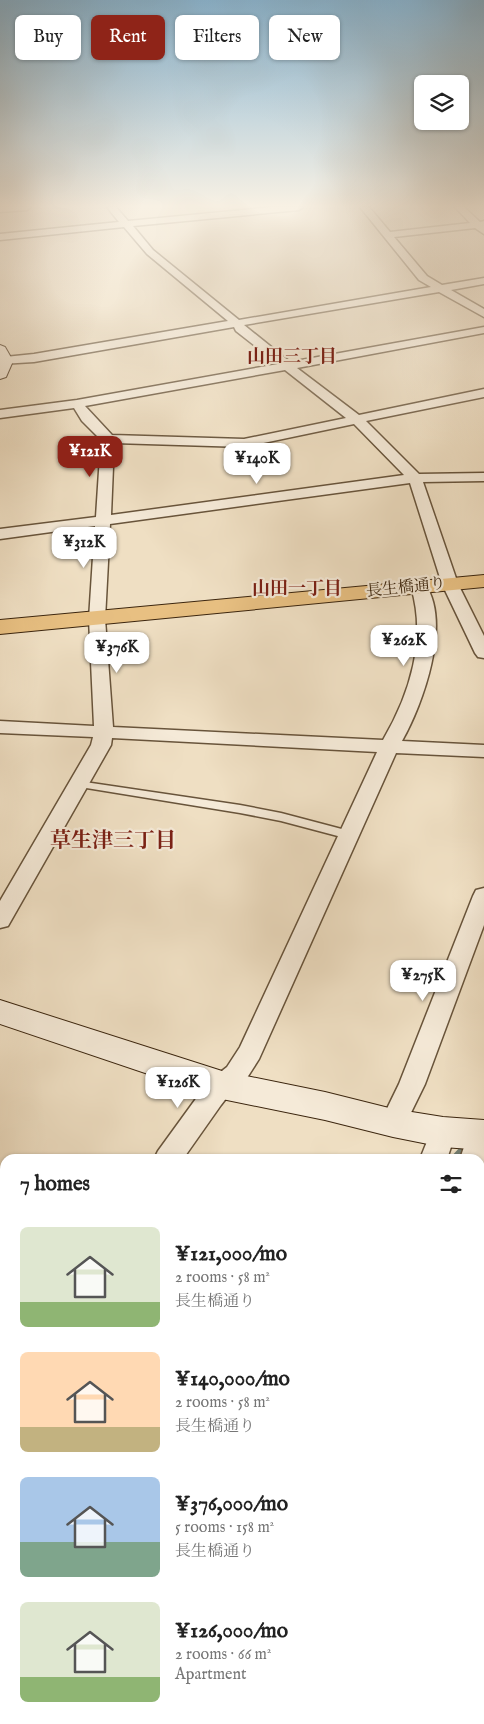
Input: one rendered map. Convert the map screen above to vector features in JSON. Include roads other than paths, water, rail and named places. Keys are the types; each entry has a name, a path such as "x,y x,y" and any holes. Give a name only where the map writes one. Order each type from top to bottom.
{"highway":[{"name":"長生橋通り","path":"0,627 484,581"}],"street":[{"path":"193,287 238,324 240,328 357,420 415,478 450,584 483,647"},
{"path":"2,361 34,358 446,287"},
{"path":"442,288 484,314"},
{"path":"0,414 78,404 484,330"},
{"path":"78,404 87,418 108,439 244,443 484,393"},
{"path":"0,920 101,745 104,732 97,619 108,439"},
{"path":"0,534 415,478 484,477"},
{"path":"171,1154 222,1085 236,1074 250,1052 389,747 398,732 418,678 426,644 424,603 419,587"},
{"path":"0,727 484,751"},
{"path":"393,1123 412,1084 484,896"},
{"path":"0,1012 222,1085 325,1106 393,1123 438,1146 479,1143"}],"lane":[{"path":"78,784 248,810 349,835"}],"waterway":[{"path":"460,1154 484,1128"}],"district":[{"name":"山田三丁目","path":"292,357"},
{"name":"山田一丁目","path":"297,589"},
{"name":"草生津三丁目","path":"113,841"}]}
